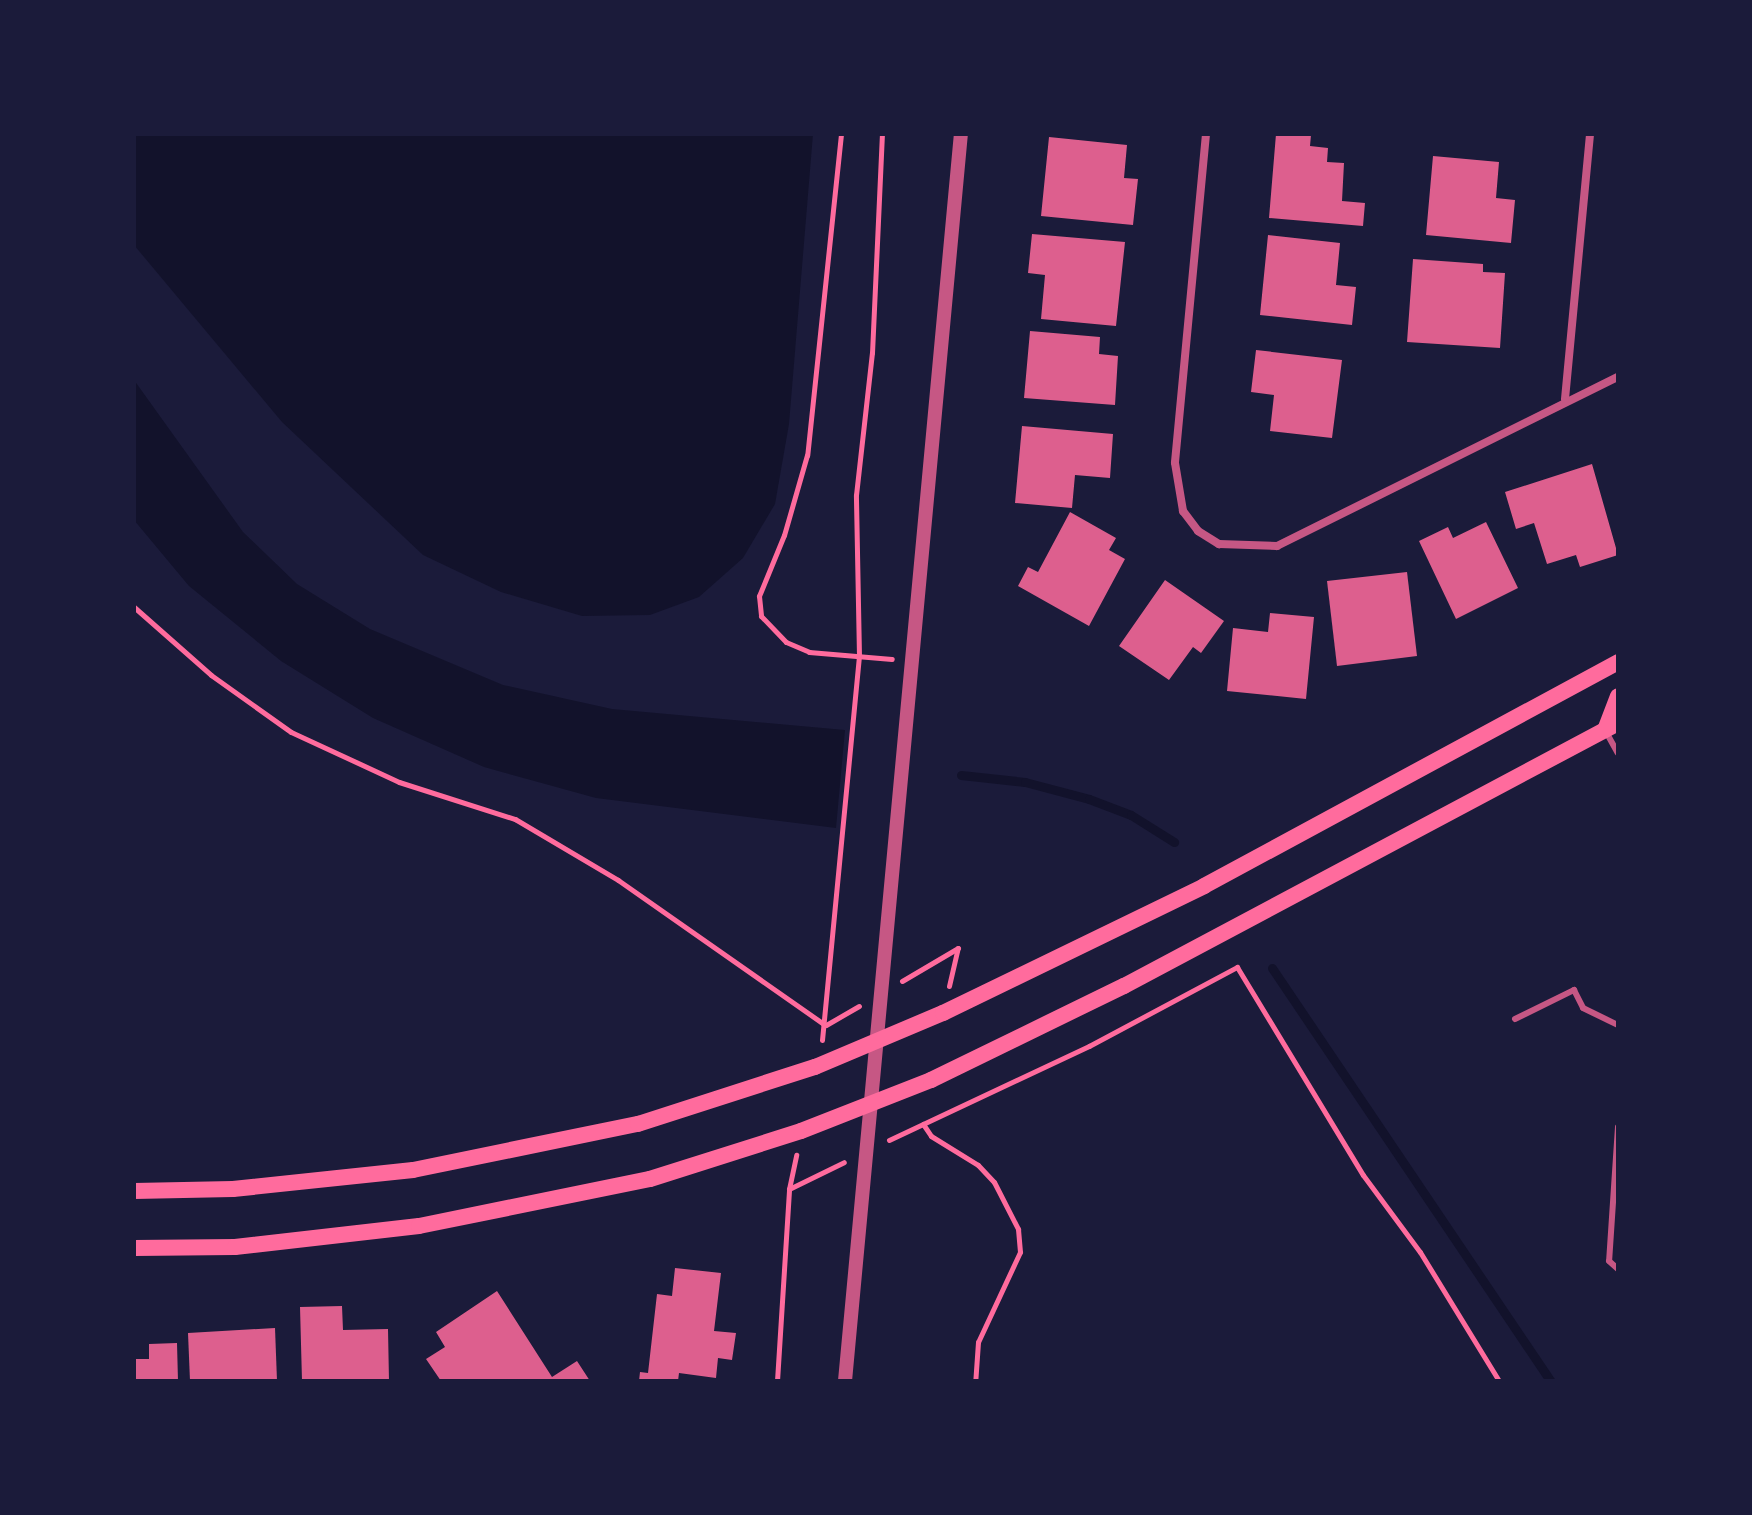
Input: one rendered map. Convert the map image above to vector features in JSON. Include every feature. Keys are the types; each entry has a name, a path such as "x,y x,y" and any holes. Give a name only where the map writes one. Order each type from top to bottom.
{"main road":[{"path":"134,1191 233,1189 413,1170 638,1124 876,1043 1204,886 1618,662"},
{"path":"134,1248 235,1247 419,1226 650,1179 871,1105 1124,986 1612,727 1618,696"}],"street":[{"path":"845,1381 909,660 961,134"},
{"path":"1206,134 1175,463 1183,511 1198,531 1219,544 1277,546 1565,399 1618,377"},
{"path":"1565,399 1590,134"}],"lane":[{"path":"1612,727 1618,753"},
{"path":"1515,1019 1574,990 1583,1008 1618,1025"},
{"path":"1618,1127 1609,1261 1618,1269"}],"path":[{"path":"841,134 807,455 759,596 761,616 786,642 809,652 909,660"},
{"path":"134,607 211,675 291,732 399,782 515,819 618,880 825,1025 859,656 856,495 872,353 882,134"},
{"path":"975,1381 978,1342 1020,1252 1018,1229 994,1182 978,1165 931,1136 923,1124 1089,1046 1237,967 1363,1175 1420,1252 1499,1381"},
{"path":"777,1381 789,1189"}],"shaded area":[{"path":"134,134 813,134 789,424 775,504 743,558 699,597 650,615 582,616 501,592 423,555 282,422 134,245"},
{"path":"134,380 243,532 297,584 370,629 503,685 612,709 845,730 836,828 596,798 484,767 373,718 281,661 189,586 134,520"}],"building":[{"path":"1276,134 1311,135 1310,146 1328,148 1327,162 1344,163 1342,201 1365,203 1363,226 1269,218"},
{"path":"1049,137 1127,145 1124,178 1138,179 1133,225 1041,216"},
{"path":"1433,156 1499,162 1496,198 1515,200 1511,243 1426,235"},
{"path":"1032,234 1125,242 1116,326 1041,319 1045,275 1028,273"},
{"path":"1268,235 1340,243 1336,285 1356,287 1352,325 1260,315"},
{"path":"1413,259 1483,264 1483,272 1505,273 1500,348 1407,342"},
{"path":"1030,331 1100,337 1099,354 1118,356 1115,405 1024,398"},
{"path":"1256,350 1342,360 1332,438 1270,431 1274,395 1251,392"},
{"path":"1022,426 1113,434 1110,478 1075,475 1072,508 1015,503"},
{"path":"1592,464 1618,555 1580,567 1576,555 1547,564 1534,523 1516,529 1505,492"},
{"path":"1070,512 1116,538 1109,550 1125,559 1089,626 1018,586 1028,567 1038,572"},
{"path":"1486,522 1518,588 1456,619 1419,541 1448,527 1453,538"},
{"path":"1407,572 1417,656 1337,666 1327,581"},
{"path":"1165,580 1224,621 1201,653 1193,647 1169,680 1119,646"},
{"path":"1270,613 1314,617 1306,699 1227,691 1233,628 1268,632"},
{"path":"675,1268 721,1273 714,1331 736,1333 732,1360 718,1358 716,1378 679,1373 678,1381 639,1381 640,1372 648,1373 657,1294 672,1296"},
{"path":"497,1291 552,1377 577,1361 590,1381 441,1381 426,1359 445,1347 436,1332"},
{"path":"342,1306 343,1330 388,1329 389,1381 302,1381 300,1307"},
{"path":"275,1328 277,1381 190,1381 188,1333"},
{"path":"177,1343 178,1381 134,1381 134,1359 149,1359 149,1344"}],"waterway":[{"path":"961,775 1025,782 1089,799 1131,815 1174,842"},
{"path":"1272,968 1551,1381"}]}
